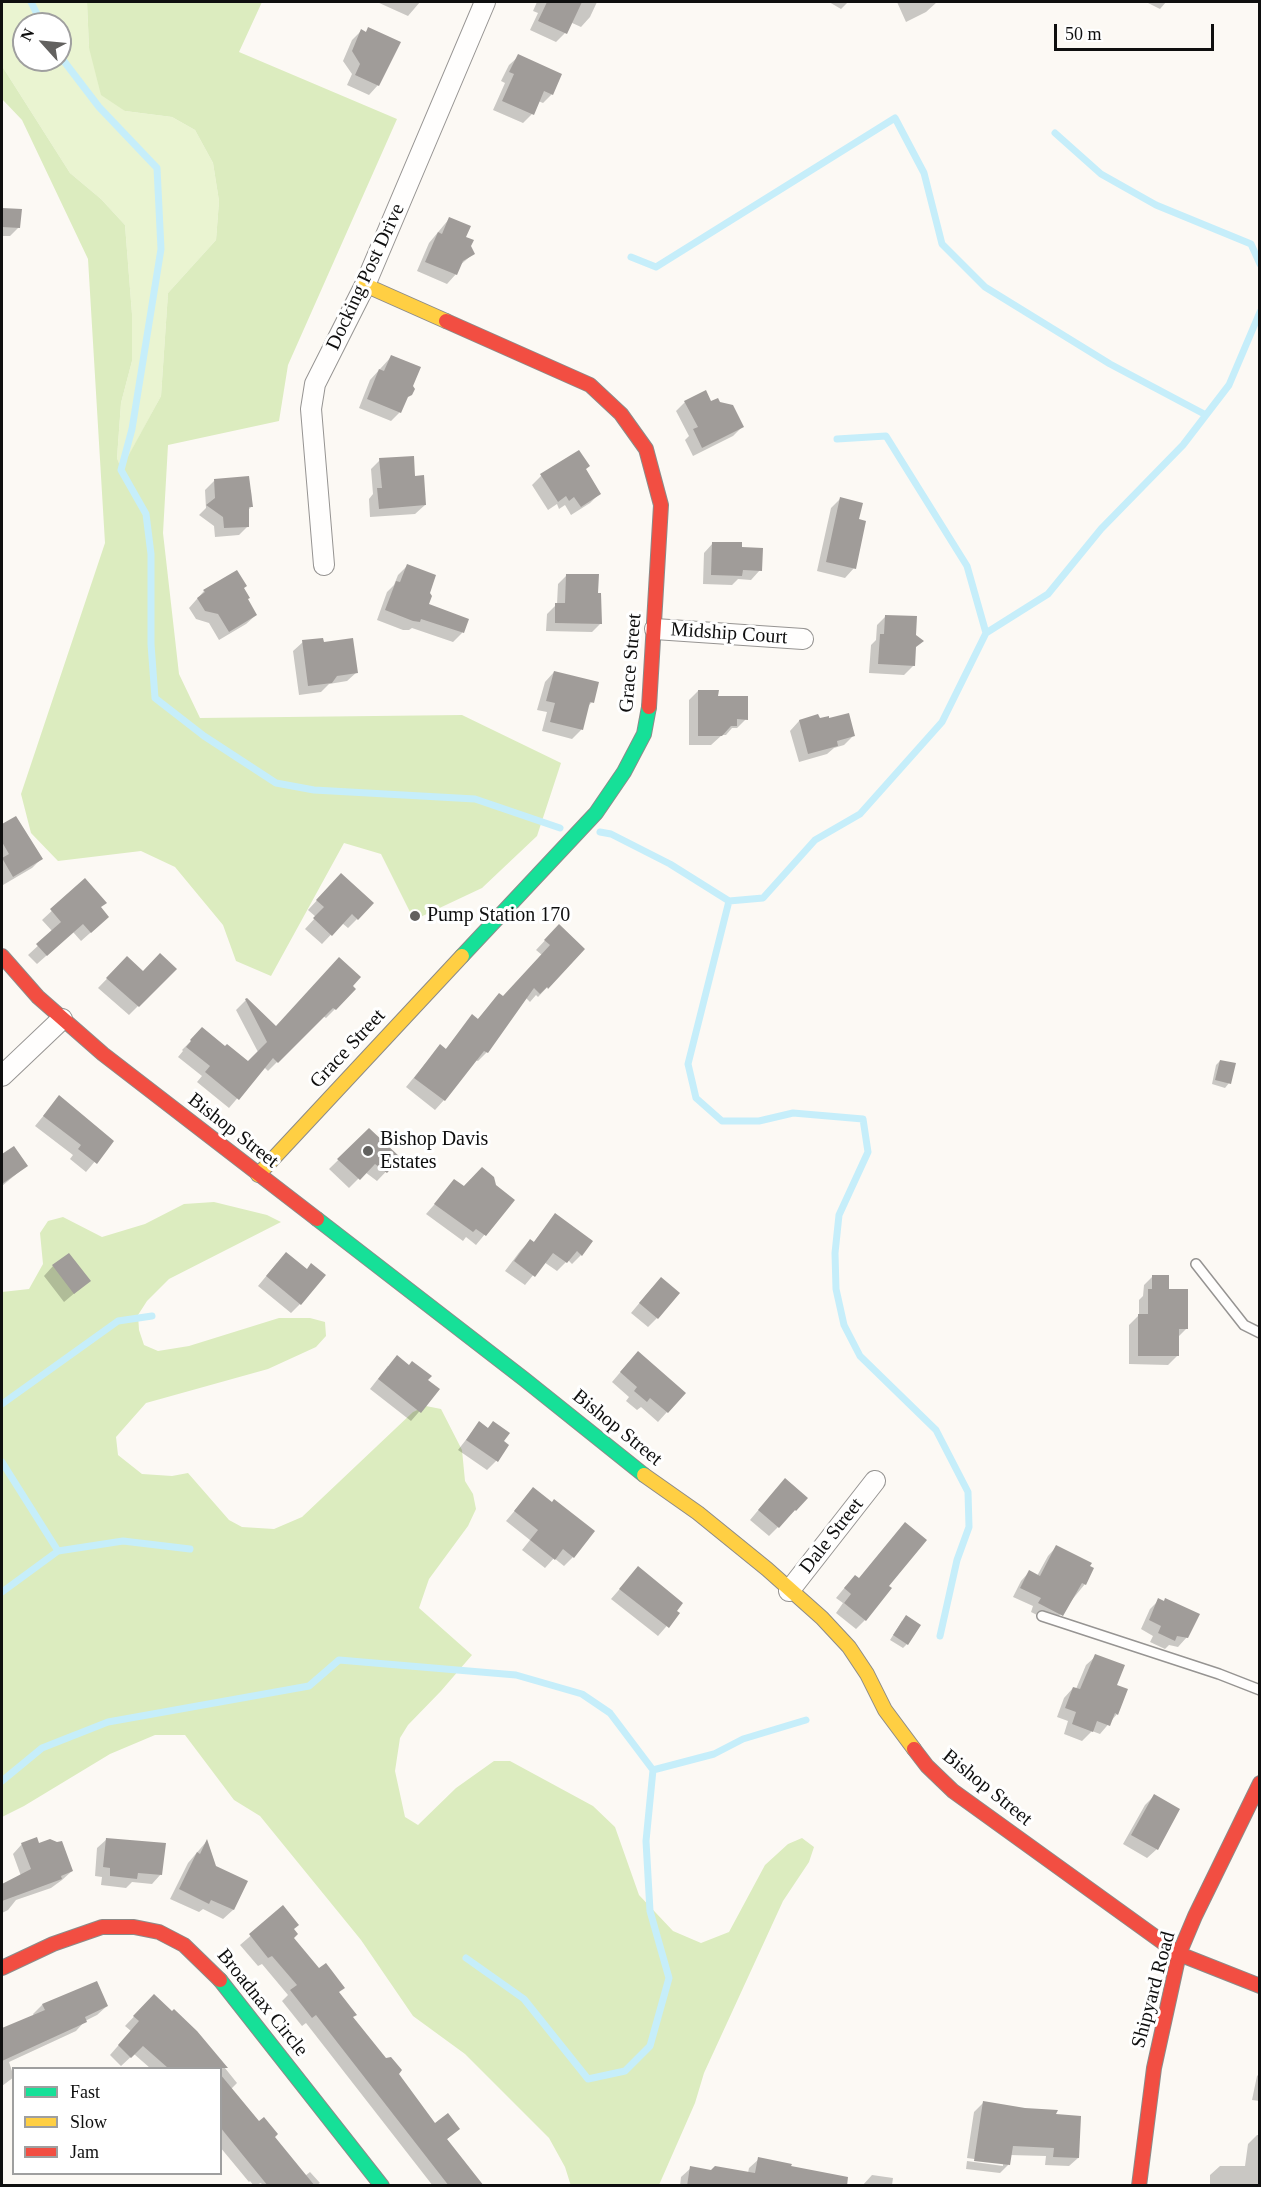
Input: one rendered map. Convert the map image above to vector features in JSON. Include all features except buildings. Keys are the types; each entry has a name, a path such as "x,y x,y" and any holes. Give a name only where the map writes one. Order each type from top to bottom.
{"street":[{"name":"Docking Post Drive","path":"324,565 311,409 315,384 365,285 485,2"},
{"name":"Grace Street","path":"258,1175 596,813 624,772 644,734 651,696 661,505 646,449 621,414 590,385 365,285"},
{"name":"Midship Court","path":"655,629 803,639"},
{"name":"Bishop Street","path":"2,956 19,978 103,1054 361,1252 660,1488 699,1513 767,1569 822,1618 849,1647 867,1674 885,1710 908,1742 927,1766 953,1791 1179,1954 1260,1986"},
{"path":"2,1076 62,1019"},
{"name":"Dale Street","path":"789,1591 875,1481"},
{"name":"Shipyard Road","path":"1139,2186 1154,2068 1179,1954 1195,1916 1260,1783"},
{"name":"Broadnax Circle","path":"2,1968 53,1944 102,1927 134,1927 159,1932 184,1945 195,1953 221,1981 382,2186"}],"lane":[{"path":"1196,1264 1244,1325 1260,1333"},
{"path":"1042,1616 1208,1670 1260,1690"}],"green space":[{"path":"2,2 87,2 89,48 125,111 172,117 195,130 213,163 219,201 216,240 168,293 161,396 121,470 117,458 121,403 132,361 132,314 125,225 101,199 70,173 2,66"},
{"path":"87,2 262,2 239,52 397,119 288,365 279,421 168,445 163,533 179,674 200,718 462,715 561,763 537,836 482,888 414,920 381,854 344,843 271,976 236,961 223,925 175,867 141,851 58,861 31,833 21,794 105,543 88,259 22,120 2,99 2,66 70,173 101,199 125,225 132,314 132,361 121,403 117,458 121,469 161,396 168,293 216,240 219,201 213,163 195,130 172,117 125,111 101,95 89,48"},
{"path":"214,1202 267,1215 281,1222 169,1279 147,1301 138,1315 139,1330 144,1345 158,1351 189,1346 279,1318 310,1318 325,1322 326,1336 316,1347 268,1369 146,1403 116,1437 118,1455 142,1474 172,1476 188,1473 229,1520 242,1527 274,1529 302,1517 413,1412 426,1406 441,1409 462,1450 465,1481 473,1494 476,1509 468,1526 429,1579 419,1608 472,1655 408,1725 400,1738 395,1771 405,1817 418,1825 456,1788 494,1761 510,1761 593,1806 615,1827 639,1895 673,1931 701,1943 729,1932 765,1865 788,1844 802,1838 814,1847 809,1862 783,1901 704,2073 695,2103 659,2185 571,2186 565,2167 549,2138 465,2054 413,2016 361,1940 260,1816 234,1800 185,1735 155,1735 110,1754 2,1817 2,1292 29,1289 43,1264 40,1233 48,1221 63,1217 102,1237 145,1224 184,1204"}],"waterway":[{"path":"31,2 36,12"},
{"path":"72,72 99,107 157,168 161,249 132,429 121,470 146,514 151,554 151,644 155,698 204,736 276,783 314,790 475,799 560,828"},
{"path":"631,257 656,267 895,118 924,173 942,244 985,287 1110,364 1206,415"},
{"path":"1055,133 1101,174 1156,205 1251,244 1260,264"},
{"path":"600,832 611,834 670,864 729,901 763,898 815,840 860,814 942,722 986,633 1048,594 1101,529 1183,445 1229,385 1260,312"},
{"path":"837,439 886,436 967,566 986,633"},
{"path":"729,901 688,1064 696,1098 722,1121 759,1121 793,1113 863,1119 868,1152 839,1215 835,1253 836,1289 844,1325 860,1356 936,1430 968,1492 969,1527 957,1560 940,1636"},
{"path":"2,1404 118,1321 152,1316"},
{"path":"2,1462 58,1551"},
{"path":"2,1592 58,1551 123,1541 190,1549"},
{"path":"2,1781 42,1748 108,1722 309,1686 339,1660 516,1675 582,1694 610,1713 653,1770 646,1841 650,1911 669,1978 650,2046 625,2071 588,2079 524,1999 466,1958"},
{"path":"653,1770 714,1754 743,1739 806,1720"}],"traffic: fast":[{"path":"462,956 596,813 624,772 644,734 649,707"},
{"path":"317,1219 644,1475"},
{"path":"220,1980 382,2186"}],"traffic: slow":[{"path":"365,285 446,321"},
{"path":"258,1175 462,956"},
{"path":"644,1475 698,1513 767,1569 822,1618 849,1647 867,1674 885,1710 914,1749"}],"traffic: jam":[{"path":"446,321 590,385 621,414 646,449 661,505 649,707"},
{"path":"2,956 38,997 103,1054 317,1219"},
{"path":"914,1749 927,1766 953,1791 1179,1954 1260,1986"},
{"path":"1139,2186 1154,2068 1179,1954 1195,1916 1260,1783"},
{"path":"2,1968 53,1944 102,1927 134,1927 159,1932 184,1945 220,1980"}],"place":[{"name":"Pump Station 170","path":"415,916"},
{"name":"Bishop Davis Estates","path":"368,1151"}]}
